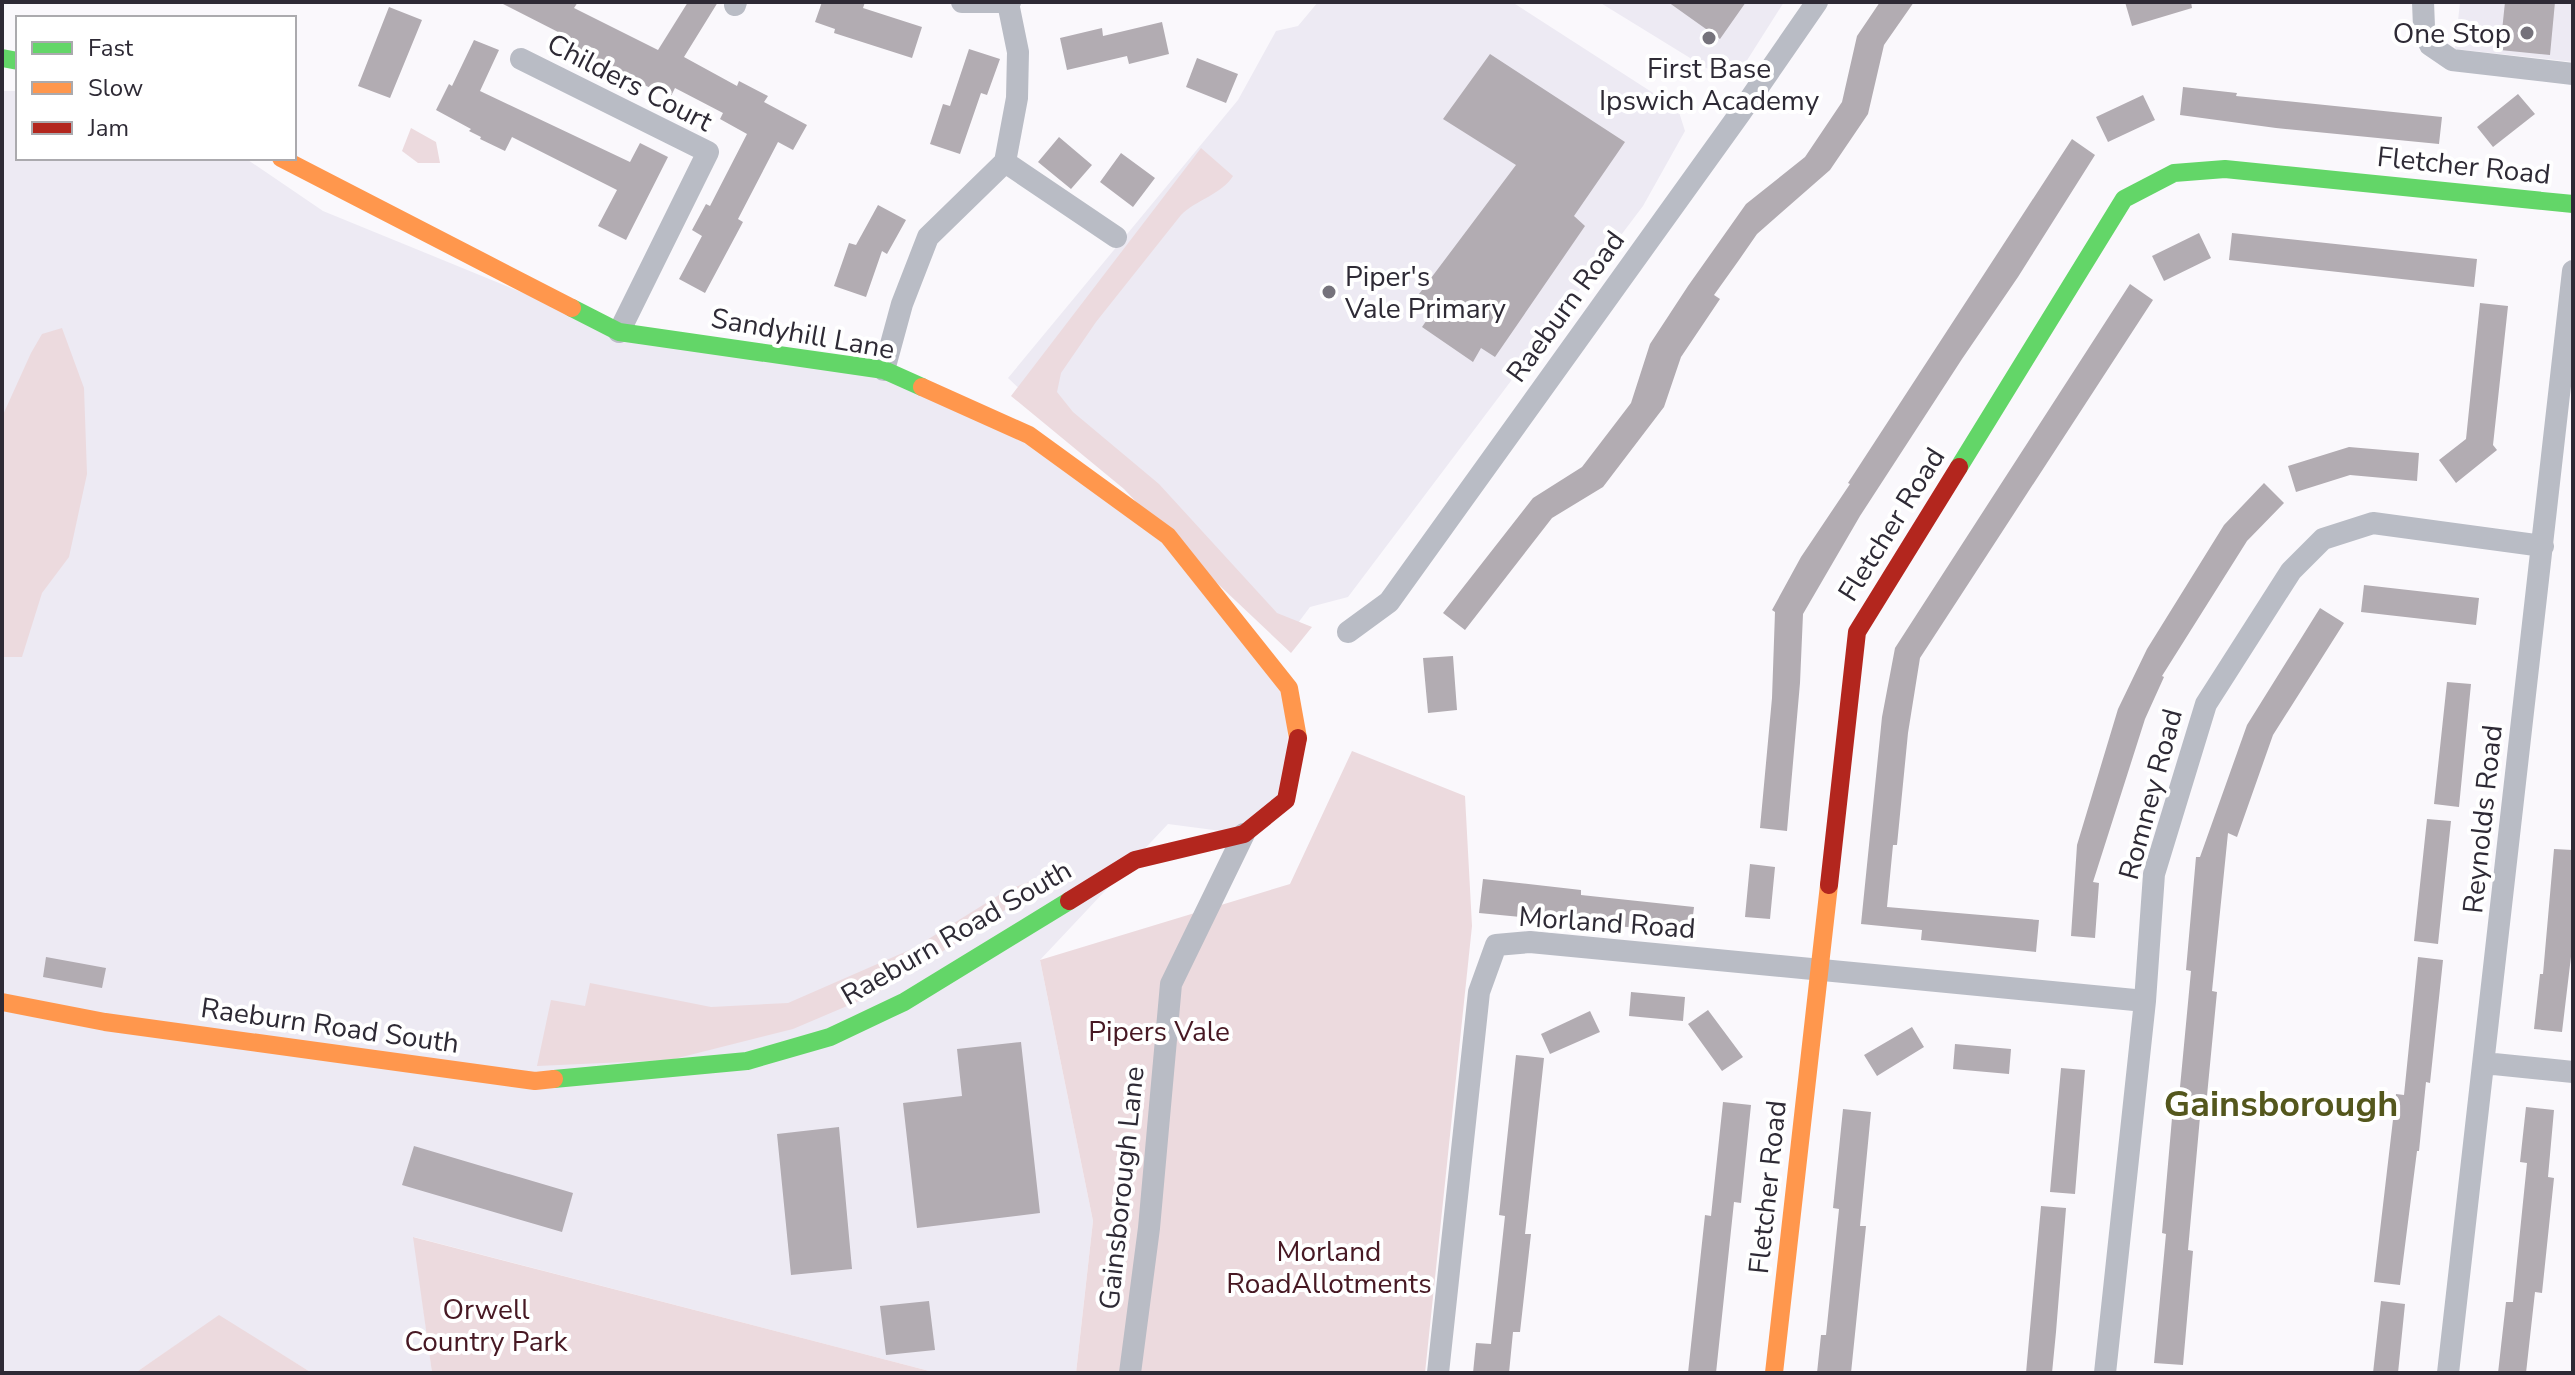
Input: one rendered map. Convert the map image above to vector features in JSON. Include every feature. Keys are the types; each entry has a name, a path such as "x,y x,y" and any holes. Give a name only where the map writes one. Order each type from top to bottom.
{"street":[{"path":"884,370 902,304 928,237 1005,162 1017,98 1018,52 1009,2 962,2"},
{"name":"Raeburn Road","path":"1348,632 1389,602 1817,2"},
{"path":"2423,2 2424,27 2430,45 2452,60 2573,74"},
{"name":"Childers Court","path":"521,59 708,152 619,332"},
{"name":"Sandyhill Lane","path":"285,160 619,332 884,370 1029,435 1168,536 1289,688"},
{"path":"1005,162 1116,237"},
{"name":"Fletcher Road","path":"1774,1373 1857,632 2124,199 2174,173 2225,169 2573,204"},
{"name":"Reynolds Road","path":"2448,1373 2573,271"},
{"name":"Romney Road","path":"2105,1373 2145,1001 2154,874 2206,704 2291,571 2323,539 2373,523 2543,546"},
{"name":"Raeburn Road South","path":"2,1002 105,1022 535,1081 747,1061 830,1037 904,1002 1135,860 1244,834 1286,800 1299,743 1289,688"},
{"name":"Gainsborough Lane","path":"1130,1373 1149,1228 1171,984 1244,834"},
{"name":"Morland Road","path":"1438,1373 1479,992 1496,945 1530,942 2145,1001"},
{"path":"2484,1063 2573,1072"}],"shaded area":[{"name":"Piper's Vale Primary","path":"1318,2 1512,2 1678,109 1685,131 1643,206 1348,597 1310,607 1286,639 1008,378 1238,100 1276,31 1298,26"},
{"name":"First Base Ipswich Academy","path":"1599,2 1784,2 1739,73 1721,77"},
{"path":"2460,2 2573,2 2573,62 2455,49"},
{"path":"2,91 16,91 16,160 248,160 323,211 619,332 884,370 1029,435 1168,536 1289,688 1286,800 1244,834 1168,824 1040,960 1093,1221 1076,1373 937,1373 414,1237 432,1373 312,1373 219,1316 135,1373 2,1373"}],"green space":[{"path":"411,128 436,142 440,163 418,163 402,151"},
{"path":"1201,148 1233,176 1222,188 1181,215 1096,322 1061,373 1057,392 1073,412 1159,484 1277,613 1312,627 1291,653 1184,552 1124,489 1011,396"},
{"path":"62,328 84,388 87,474 69,557 42,593 22,657 2,657 2,417 42,334"},
{"path":"1352,751 1465,796 1472,926 1425,1373 1076,1373 1093,1221 1040,960 1290,884"},
{"path":"1029,882 1040,885 980,928 873,995 793,1029 670,1060 537,1066 551,1000 585,1006 590,983 711,1007 788,1003 914,948 1007,890"},
{"name":"Orwell Country Park","path":"413,1237 937,1373 432,1373"},
{"path":"219,1315 312,1373 135,1373"}],"building":[{"path":"499,2 578,2 574,8 658,50 688,2 718,2 684,57 737,86 739,81 768,96 764,102 807,125 793,150 778,142 738,219 743,222 705,293 679,279 702,236 692,230 706,204 710,206 747,134 720,119 723,113 675,88 670,98 558,41 562,34"},
{"path":"822,2 865,2 863,8 922,27 912,58 834,33 835,29 815,22"},
{"path":"1668,2 1746,2 1720,39"},
{"path":"1880,2 1914,2 1884,45 1868,114 1830,170 1757,234 1714,295 1720,299 1681,357 1664,407 1603,487 1552,518 1465,630 1443,613 1533,498 1582,467 1631,403 1650,344 1688,286 1746,204 1805,157 1842,102 1857,36"},
{"path":"2125,2 2191,2 2192,8 2132,26"},
{"name":"One Stop","path":"2505,2 2555,2 2550,55 2500,50"},
{"path":"389,7 422,20 390,98 358,86"},
{"path":"1162,22 1169,54 1129,64 1127,56 1067,70 1060,38 1102,28 1103,36"},
{"path":"474,40 499,50 480,91 630,162 640,143 668,157 626,240 598,226 617,190 512,137 505,151 480,139 469,131 471,129 436,110 449,84 452,86"},
{"path":"969,49 1000,59 987,95 981,93 960,154 930,144 943,104 950,106"},
{"path":"1490,54 1625,142 1574,216 1585,226 1495,357 1481,348 1473,362 1422,327 1433,311 1416,298 1516,165 1443,119"},
{"path":"1197,58 1238,74 1226,103 1186,87"},
{"path":"2183,87 2237,93 2236,96 2442,117 2439,144 2180,115"},
{"path":"2518,94 2535,114 2493,147 2477,127"},
{"path":"2143,95 2155,120 2108,142 2096,117"},
{"path":"1059,137 1092,165 1071,189 1038,162"},
{"path":"2072,139 2095,155 1860,516 1803,614 1787,831 1760,828 1772,698 1775,612 1772,610 1848,483"},
{"path":"1121,153 1155,178 1133,207 1100,182"},
{"path":"878,205 906,220 887,254 882,251 866,297 834,286 849,243 856,245"},
{"path":"2199,233 2211,258 2164,281 2152,256"},
{"path":"2232,233 2477,259 2474,287 2229,260"},
{"path":"2130,284 2153,300 1920,658 1908,733 1897,845 1893,845 1887,907 2039,920 2036,952 1921,940 1922,930 1861,924 1882,717 1895,648"},
{"path":"2480,303 2508,306 2493,445 2497,450 2456,483 2439,460 2466,439"},
{"path":"2349,447 2419,453 2417,481 2350,475 2296,492 2288,466"},
{"path":"2264,483 2284,503 2247,541 2162,676 2145,719 2093,882 2099,883 2095,938 2071,936 2077,845 2118,709 2147,649 2224,525"},
{"path":"2364,585 2479,598 2476,625 2361,612"},
{"path":"2320,608 2344,623 2273,735 2237,837 2228,833 2212,991 2217,992 2206,1106 2201,1106 2188,1250 2193,1251 2183,1365 2154,1363 2166,1234 2162,1233 2172,1118 2177,1119 2191,971 2186,970 2196,857 2200,857 2247,725"},
{"path":"1453,656 1457,710 1428,713 1423,658"},
{"path":"2447,682 2471,684 2459,807 2434,804"},
{"path":"2427,819 2451,821 2438,944 2414,941"},
{"path":"2554,849 2573,850 2573,940 2562,1032 2534,1029 2540,974 2543,974"},
{"path":"1750,864 1775,867 1770,919 1745,917"},
{"path":"1483,879 1581,890 1581,895 1694,907 1691,933 1479,913"},
{"path":"46,957 106,968 102,988 43,977"},
{"path":"2418,957 2443,960 2430,1083 2426,1082 2400,1285 2374,1282 2396,1094 2404,1095"},
{"path":"1631,992 1685,997 1683,1021 1629,1016"},
{"path":"1708,1010 1743,1057 1722,1071 1688,1024"},
{"path":"1590,1011 1600,1032 1550,1054 1541,1034"},
{"path":"1912,1027 1924,1047 1877,1076 1864,1055"},
{"path":"1021,1042 1040,1213 917,1228 903,1103 962,1096 957,1049"},
{"path":"1955,1044 2011,1049 2009,1074 1953,1069"},
{"path":"1516,1055 1544,1058 1525,1234 1531,1234 1520,1332 1513,1332 1509,1373 1473,1373 1476,1343 1491,1344 1505,1216 1499,1215"},
{"path":"2061,1068 2085,1070 2075,1194 2050,1192"},
{"path":"1723,1102 1751,1105 1741,1203 1734,1202 1716,1373 1688,1373 1705,1215 1711,1216"},
{"path":"2526,1107 2554,1110 2548,1177 2554,1178 2542,1293 2535,1292 2526,1373 2498,1373 2506,1302 2513,1302 2527,1163 2520,1162"},
{"path":"1843,1109 1871,1112 1860,1226 1866,1226 1851,1373 1817,1373 1821,1335 1826,1335 1839,1209 1833,1208"},
{"path":"839,1127 852,1269 791,1275 777,1134"},
{"path":"414,1146 573,1193 562,1232 402,1185"},
{"path":"2041,1206 2066,1208 2056,1332 2052,1373 2026,1373"},
{"path":"929,1301 935,1350 886,1355 880,1306"},
{"path":"2381,1301 2405,1304 2398,1373 2373,1373"}],"traffic: fast":[{"path":"2,58 16,61"},
{"path":"1959,467 2124,199 2174,173 2225,169 2573,204"},
{"path":"572,308 619,332 884,370 922,387"},
{"path":"554,1079 747,1061 830,1037 904,1002 1069,901"}],"traffic: slow":[{"path":"285,160 572,308"},
{"path":"922,387 1029,435 1168,536 1289,688 1298,738"},
{"path":"1774,1373 1829,885"},
{"path":"2,1002 105,1022 535,1081 554,1079"}],"traffic: jam":[{"path":"1829,885 1857,632 1959,467"},
{"path":"1069,901 1135,860 1244,834 1286,800 1298,738"}],"place":[{"name":"One Stop","path":"2527,33"},
{"name":"First Base Ipswich Academy","path":"1709,38"},
{"name":"Piper's Vale Primary","path":"1329,292"}],"district":[{"name":"Gainsborough","path":"2281,1103"}],"park label":[{"name":"Pipers Vale","path":"1159,1031"},
{"name":"Morland RoadAllotments","path":"1329,1267"}]}
